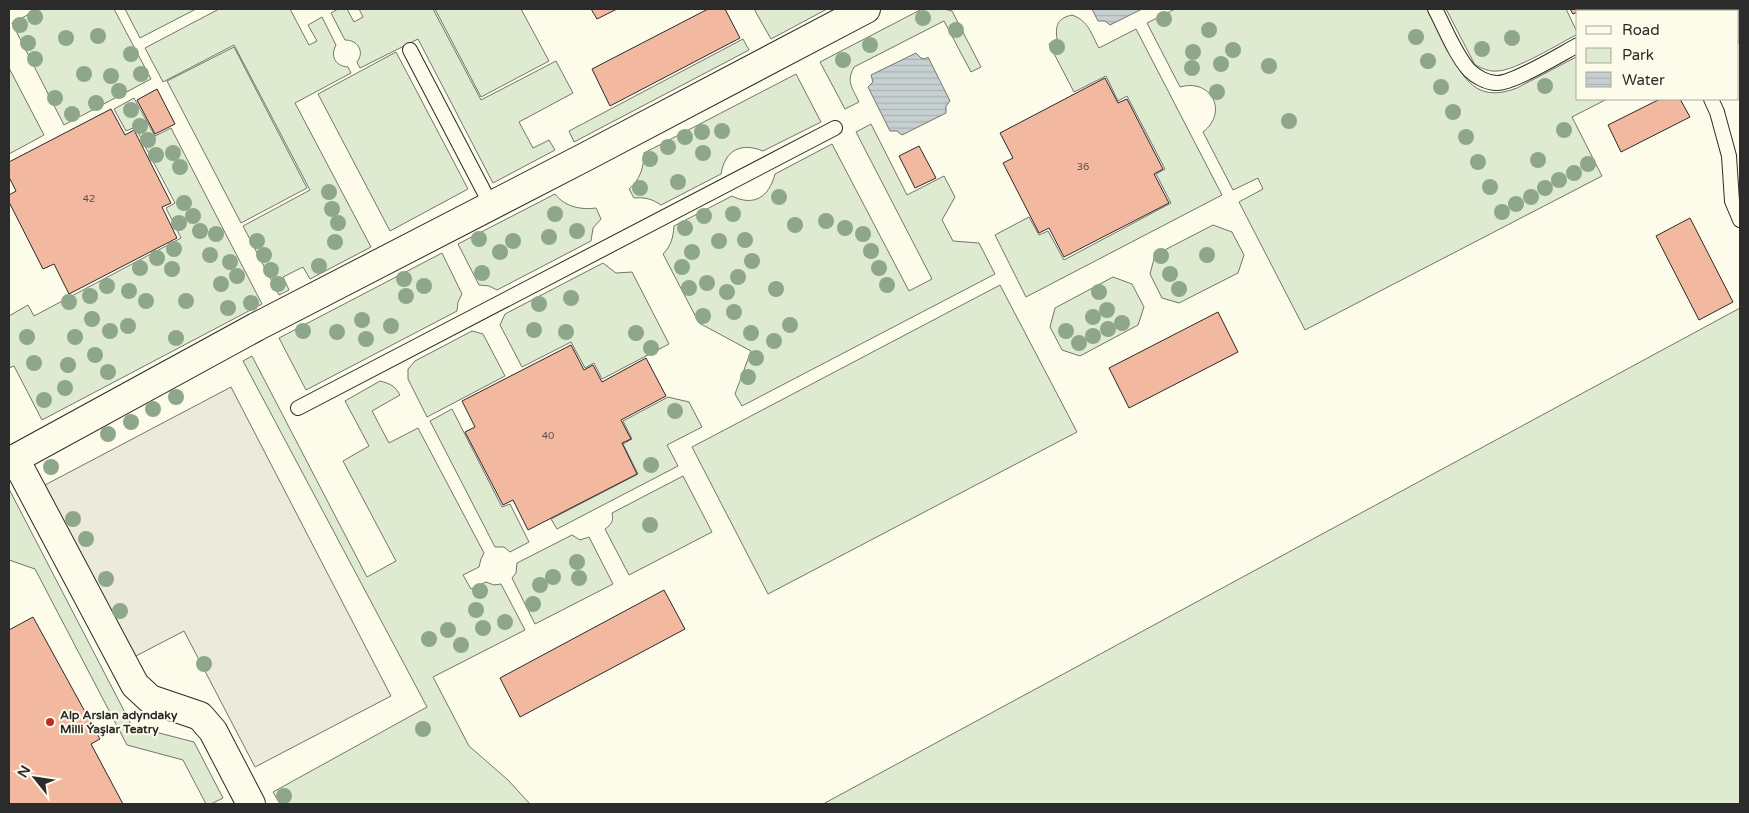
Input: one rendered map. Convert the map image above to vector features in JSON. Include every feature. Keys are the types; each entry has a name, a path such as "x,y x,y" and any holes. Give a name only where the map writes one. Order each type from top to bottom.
{"street":[{"path":"251,804 213,731 200,716 150,699 135,685 12,460 256,327 595,152 866,9"}],"lane":[{"path":"1435,9 1462,59 1480,79 1497,83 1511,80 1576,46"},
{"path":"410,50 491,205"},
{"path":"1711,100 1717,112 1729,156 1732,201 1740,220"},
{"path":"298,408 835,128"}],"green space":[{"path":"39,9 114,9 151,79 64,125 12,23"},
{"path":"125,9 196,9 140,38"},
{"path":"219,9 290,9 309,45 317,41 308,25 322,17 336,45 334,49 335,60 340,65 348,67 351,73 295,103 371,247 310,279 303,267 283,277 289,290 279,295 243,226 310,190 234,45 163,82 145,48"},
{"path":"338,9 347,9 354,22 363,17 359,9 433,9 481,100 556,61 573,93 519,122 533,148 549,140 555,150 493,183 418,39 360,68 357,62 360,54 359,47 353,42 345,40 331,13"},
{"path":"435,9 521,9 549,61 481,97"},
{"path":"754,9 827,9 771,39"},
{"path":"922,9 952,11 981,67 971,72 944,21 854,67 850,81 859,102 845,109 820,62"},
{"path":"1175,9 1427,9 1460,71 1474,86 1482,91 1492,93 1517,88 1576,57 1576,100 1605,100 1572,117 1602,176 1305,330 1239,202 1263,189 1258,178 1233,190 1203,132 1211,124 1215,115 1213,99 1208,92 1200,87 1180,87 1147,23"},
{"path":"1446,9 1566,9 1576,30 1576,35 1538,56 1505,70 1491,71 1475,65"},
{"path":"1740,9 1740,46 1739,10 1724,10"},
{"path":"1072,15 1086,24 1099,48 1136,29 1222,195 1026,297 995,235 1029,217 1039,235 1048,231 1064,260 1171,203 1156,174 1165,169 1127,96 1118,101 1106,76 1074,92 1049,44 1057,39 1058,23 1063,18"},
{"path":"743,39 749,50 574,142 569,131"},
{"path":"234,47 307,188 241,223 167,81"},
{"path":"396,52 468,189 390,231 318,94"},
{"path":"9,68 44,135 9,154"},
{"path":"796,74 821,122 763,151 748,147 735,150 726,159 721,174 661,205 648,199 634,198 629,189 641,173 644,153"},
{"path":"134,98 155,136 171,128 262,304 42,420 14,366 9,368 9,316 28,305 34,316 181,238 166,208 175,203 135,127 126,131 114,109"},
{"path":"871,124 907,195 944,176 955,197 942,220 953,241 979,243 995,274 742,406 735,394 751,351 699,323 663,254 671,242 674,226 732,196 747,200 760,198 769,189 775,174 832,144 909,291 932,279 856,132"},
{"path":"555,194 568,205 596,208 601,219 593,228 591,241 497,290 489,286 479,285 458,244"},
{"path":"1213,225 1232,232 1244,255 1238,273 1179,303 1162,298 1150,274 1155,255"},
{"path":"442,253 462,294 458,302 457,311 306,390 279,338"},
{"path":"603,263 616,273 632,272 669,344 602,379 594,363 585,368 571,342 522,367 500,325 505,314"},
{"path":"1113,277 1132,284 1144,307 1138,325 1080,356 1062,350 1050,327 1055,308"},
{"path":"1000,285 1077,432 768,594 692,447"},
{"path":"1740,308 1740,804 823,804"},
{"path":"472,331 483,334 505,376 427,417 408,379 408,369 415,361"},
{"path":"252,356 367,577 396,561 343,461 369,446 345,401 380,381 394,387 400,395 372,411 389,443 418,428 484,553 479,567 463,575 471,589 486,582 494,585 501,584 525,630 433,677 469,746 508,780 530,804 280,804 273,792 427,707 243,361"},
{"path":"668,397 689,402 702,427 667,445 678,466 557,529 551,519 638,474 623,444 632,439 623,421"},
{"path":"452,409 502,507 510,504 529,542 510,552 504,547 495,547 430,421"},
{"path":"683,476 712,532 629,575 605,529 612,523 612,513"},
{"path":"9,489 132,726 194,742 223,798 211,804 206,804 183,760 127,745 35,569 9,560"},
{"path":"572,535 580,540 589,537 613,584 535,624 512,578 516,573 517,563"}],"shaded area":[{"path":"231,387 391,696 255,767 184,631 134,657 45,485"}],"water":[{"path":"1092,9 1142,9 1110,25 1105,21 1098,21"},
{"path":"916,53 921,58 925,59 928,57 950,101 946,106 946,113 902,135 897,131 890,131 868,87 873,82 871,75"}],"building":[{"path":"591,9 617,9 597,19"},
{"path":"708,9 725,9 740,38 610,106 592,69"},
{"path":"1570,9 1584,9 1576,10 1576,13 1573,14"},
{"path":"1105,78 1118,103 1127,99 1163,169 1154,174 1169,203 1064,257 1049,228 1039,233 1003,163 1013,158 1000,133"},
{"path":"157,89 175,124 155,134 137,100"},
{"path":"1658,100 1681,100 1690,117 1621,152 1608,125"},
{"path":"111,109 125,135 134,130 171,203 162,207 177,238 69,294 54,264 43,269 9,202 9,195 16,191 9,177 9,162"},
{"path":"919,146 936,178 915,188 899,156"},
{"path":"1690,218 1733,302 1699,320 1656,236"},
{"path":"1218,312 1238,352 1129,408 1109,368"},
{"path":"571,345 584,370 593,365 602,382 646,358 666,396 621,420 631,439 622,443 637,474 528,530 513,500 503,505 465,432 475,427 462,401"},
{"path":"664,590 685,629 520,717 500,678"},
{"name":"Alp Arslan adyndaky Milli Ýaşlar Teatry","path":"33,617 100,739 91,744 123,804 9,804 9,630"}],"place":[{"name":"Alp Arslan adyndaky Milli Ýaşlar Teatry","path":"50,722"}]}
